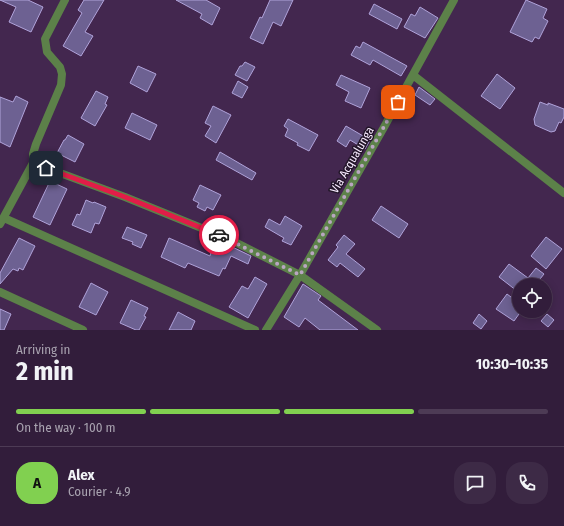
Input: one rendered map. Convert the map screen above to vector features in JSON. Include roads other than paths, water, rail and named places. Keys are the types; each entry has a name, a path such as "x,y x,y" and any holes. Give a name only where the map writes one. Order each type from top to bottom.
{"street":[{"path":"65,0 45,39 47,52 60,67 62,74 62,85 36,144 33,154 33,163 2,221 255,330"},
{"name":"Via Acqualunga","path":"266,330 300,275 384,129 454,0"},
{"path":"413,75 564,193"},
{"path":"33,163 125,197 231,240 300,275 377,330"},
{"path":"0,292 83,330"}]}
